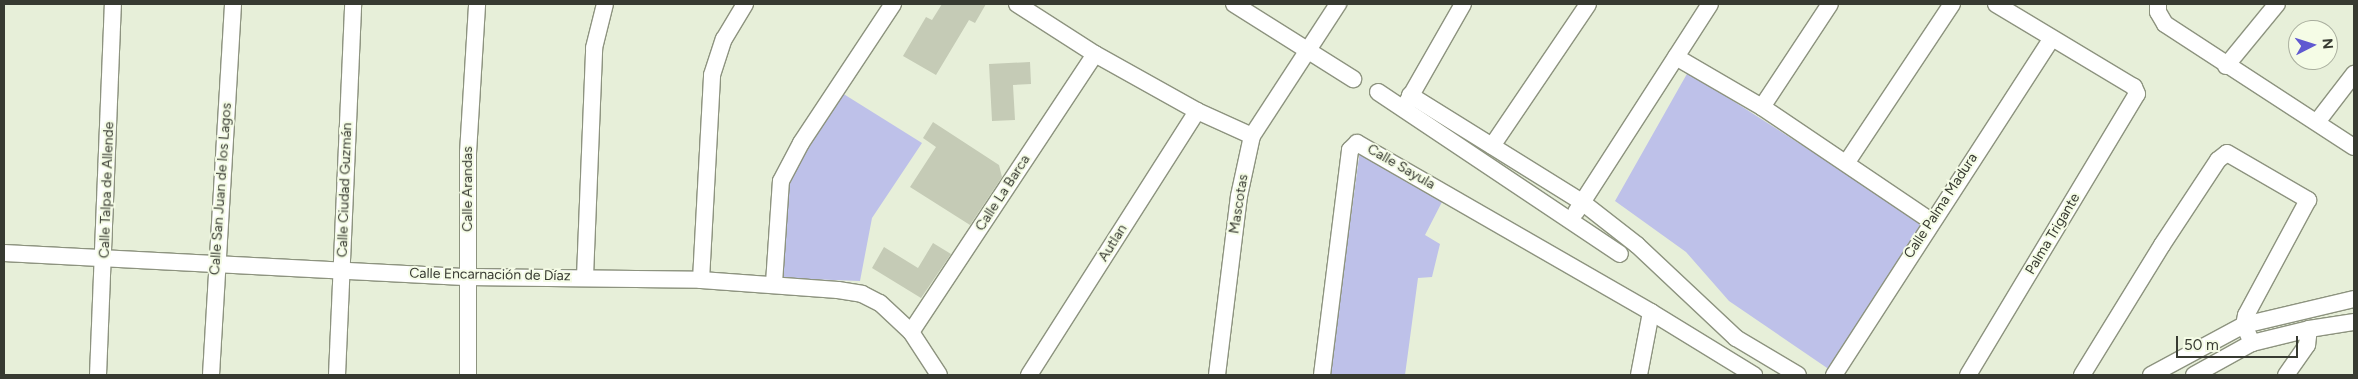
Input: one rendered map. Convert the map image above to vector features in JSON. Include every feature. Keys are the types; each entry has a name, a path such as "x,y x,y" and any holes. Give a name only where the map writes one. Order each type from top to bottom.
{"street":[{"name":"Calle Talpa de Allende","path":"98,375 113,4"},
{"name":"Calle San Juan de los Lagos","path":"211,375 215,263 233,4"},
{"name":"Calle Ciudad Guzmán","path":"337,375 353,4"},
{"name":"Calle Arandas","path":"468,375 468,153 477,4"},
{"path":"585,277 594,48 605,4"},
{"path":"701,280 712,75 724,39 745,4"},
{"path":"774,283 781,181 801,143 893,4"},
{"path":"1017,4 1095,54 1197,111 1252,136"},
{"path":"1234,4 1353,79"},
{"name":"Mascotas","path":"1217,375 1239,196 1252,136 1306,49 1338,4"},
{"path":"1407,101 1463,4"},
{"path":"1492,146 1588,4"},
{"path":"1572,220 1710,4"},
{"path":"1762,107 1830,4"},
{"path":"1847,162 1952,4"},
{"path":"1996,4 2051,39"},
{"path":"2226,66 2277,4"},
{"path":"2157,5 2165,24 2226,66 2354,147"},
{"name":"Palma Trigante","path":"1968,375 2137,92 2134,87 2051,39"},
{"name":"Calle Palma Madura","path":"1834,375 1931,221 2051,39"},
{"name":"Calle La Barca","path":"911,332 1095,54"},
{"path":"1676,57 1762,107 1847,162 1931,221"},
{"path":"2317,122 2354,74"},
{"path":"1378,92 1407,101 1492,146 1582,202 1636,245 1736,338 1798,375"},
{"path":"1407,101 1620,254"},
{"name":"Autlan","path":"1029,375 1197,111"},
{"name":"Calle Sayula","path":"1322,375 1350,150 1357,142 1650,312"},
{"path":"2082,375 2162,244 2226,153 2308,200 2250,304 2244,325 2252,343"},
{"name":"Calle Encarnación de Díaz","path":"4,253 468,277 585,277 774,283 862,294 880,304 911,332 939,375"},
{"path":"2151,375 2244,325 2354,299"},
{"path":"1639,375 1650,312 1739,370 1754,375"},
{"path":"2194,375 2252,343 2309,329 2354,322"},
{"path":"2286,375 2307,345 2309,329"}],"shaded area":[{"path":"1688,72 1923,223 1833,372 1729,301 1686,252 1615,201"},
{"path":"842,93 922,143 872,218 860,281 781,278 790,179"},
{"path":"1360,150 1443,200 1425,235 1440,244 1432,277 1418,278 1405,375 1329,375"}],"building":[{"path":"942,4 986,4 975,23 969,20 936,75 903,56 926,17 932,20"},
{"path":"1030,62 1031,84 1013,85 1015,120 992,121 989,64"},
{"path":"933,122 999,165 1002,177 970,225 910,187 936,147 923,138"},
{"path":"933,243 951,254 921,298 872,268 884,247 918,268"}]}
